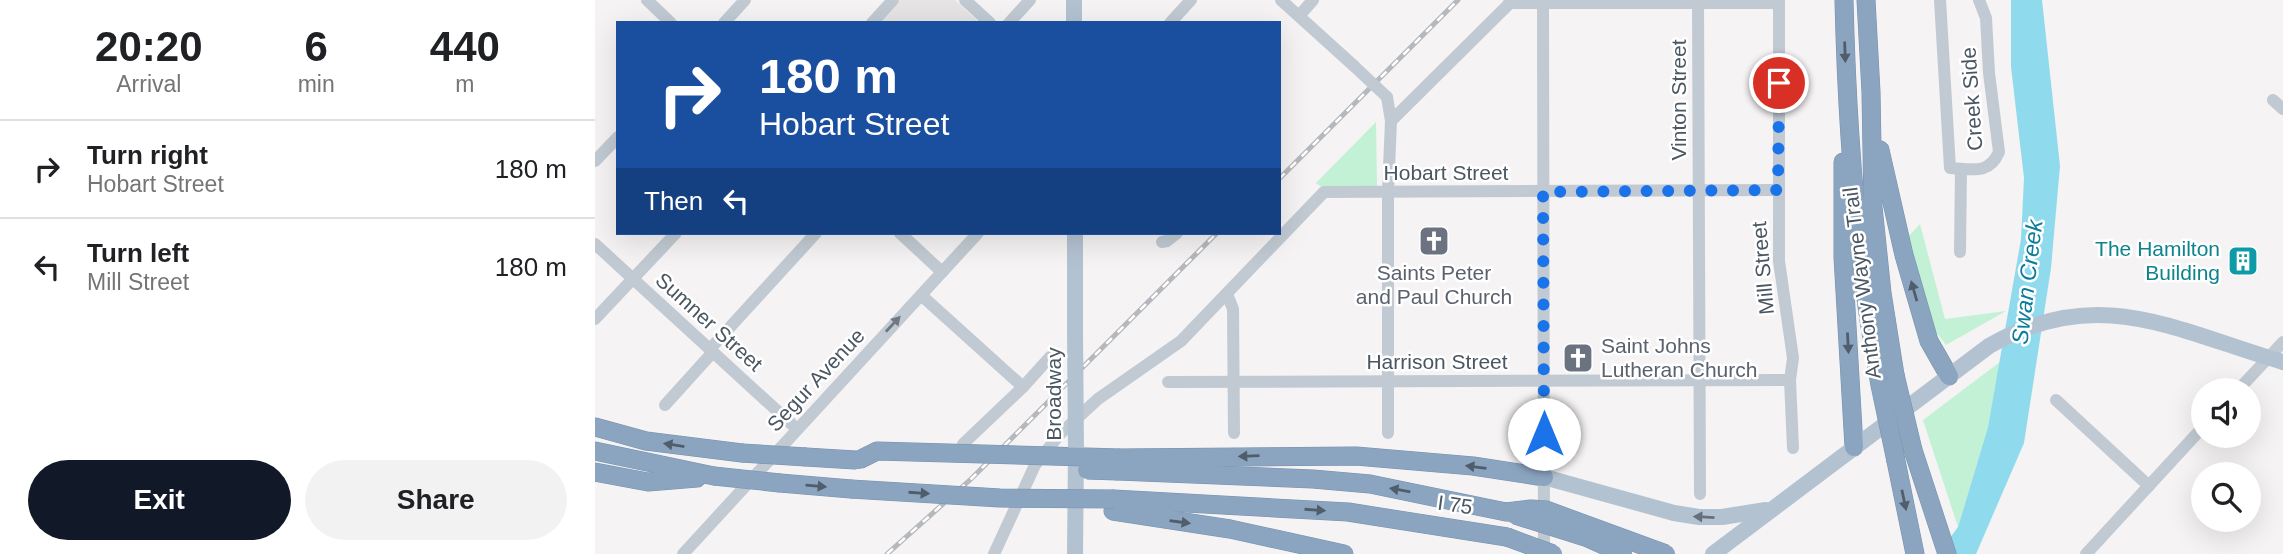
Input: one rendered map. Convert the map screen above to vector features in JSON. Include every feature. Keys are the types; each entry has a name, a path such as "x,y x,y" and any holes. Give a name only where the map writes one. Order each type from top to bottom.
{"highway":[{"name":"Anthony Wayne Trail","path":"1844,0 1847,103 1866,304 1887,380 1947,554"},
{"name":"Anthony Wayne Trail","path":"1866,0 1873,207 1887,380 1896,461 1913,546"},
{"path":"1871,92 1883,166 1904,255 1929,341 1949,376"},
{"path":"1847,103 1843,173 1843,257 1854,447"},
{"name":"I 75","path":"595,427 646,441 742,453 857,460 1119,465 1358,483 1401,489 1498,511"},
{"path":"595,451 714,476 781,483 1114,505 1345,554"},
{"path":"1119,465 1356,456 1473,466 1543,477"},
{"path":"595,472 648,482 714,476"},
{"name":"I 75","path":"1114,505 1348,512 1507,537 1553,554"},
{"path":"1498,511 1546,510 1666,554"},
{"path":"1498,511 1588,538 1623,554"}],"main road":[{"path":"1074,0 1075,21"},
{"name":"Broadway","path":"1075,235 1075,554"},
{"path":"1713,554 1989,346 2027,326 2059,317 2088,314 2130,316 2276,360"},
{"path":"1543,477 1674,513 1699,517 1722,517 1772,508"}],"street":[{"path":"647,0 669,21"},
{"path":"726,21 745,0"},
{"path":"874,21 893,0"},
{"path":"965,0 988,21"},
{"path":"1011,21 1030,0"},
{"path":"1172,21 1191,0"},
{"path":"1281,0 1387,97 1391,121 1388,192 1388,433"},
{"path":"1299,16 1313,0"},
{"name":"Creek Side","path":"1940,0 1950,169 1986,168 1994,163 1999,152 1989,73 1986,19 1979,0"},
{"name":"Vinton Street","path":"1698,1 1700,494"},
{"path":"1391,121 1511,2 1779,1"},
{"name":"Mill Street","path":"1779,1 1779,261 1793,358 1790,380 1793,448"},
{"path":"1543,2 1544,554"},
{"path":"595,161 616,139"},
{"name":"Creek Side","path":"1960,252 1961,169"},
{"name":"Hobart Street","path":"1227,294 1324,192 1778,190"},
{"path":"595,319 674,235"},
{"path":"665,405 814,235"},
{"path":"902,235 942,272"},
{"name":"Segur Avenue","path":"683,554 976,235"},
{"path":"1162,242 1174,235"},
{"name":"Sumner Street","path":"595,244 797,429"},
{"path":"994,554 1035,465 1060,434 1098,399 1181,341 1227,294 1233,309 1234,433"},
{"path":"921,295 1023,387"},
{"path":"2253,378 2276,360 2283,342"},
{"path":"963,444 1023,387 1050,357"},
{"name":"Harrison Street","path":"1168,382 1790,380"},
{"path":"2056,400 2149,486"},
{"path":"2086,554 2191,441"}],"shaded area":[{"path":"900,0 955,0 978,21 881,21"}],"green space":[{"path":"1376,122 1377,186 1323,188 1316,183"},
{"path":"1920,224 1945,319 2006,311 1946,345 1936,332 1906,239"},
{"path":"2000,362 1988,427 1958,527 1923,420"}],"water":[{"name":"Swan Creek","path":"2011,0 2042,0 2060,166 2051,268 2024,443 1976,554 1938,554 1958,527 1988,427 2021,239 2024,178 2011,67"}],"railway":[{"path":"1281,177 1458,0"},
{"path":"887,554 971,479 1215,235"}],"place":[{"name":"Saints Peter and Paul Church","path":"1434,241"},
{"name":"The Hamilton Building","path":"2243,261"},
{"name":"Saint Johns Lutheran Church","path":"1578,358"}],"route":[{"path":"1544,434 1543,192 1778,190 1779,83"}]}
